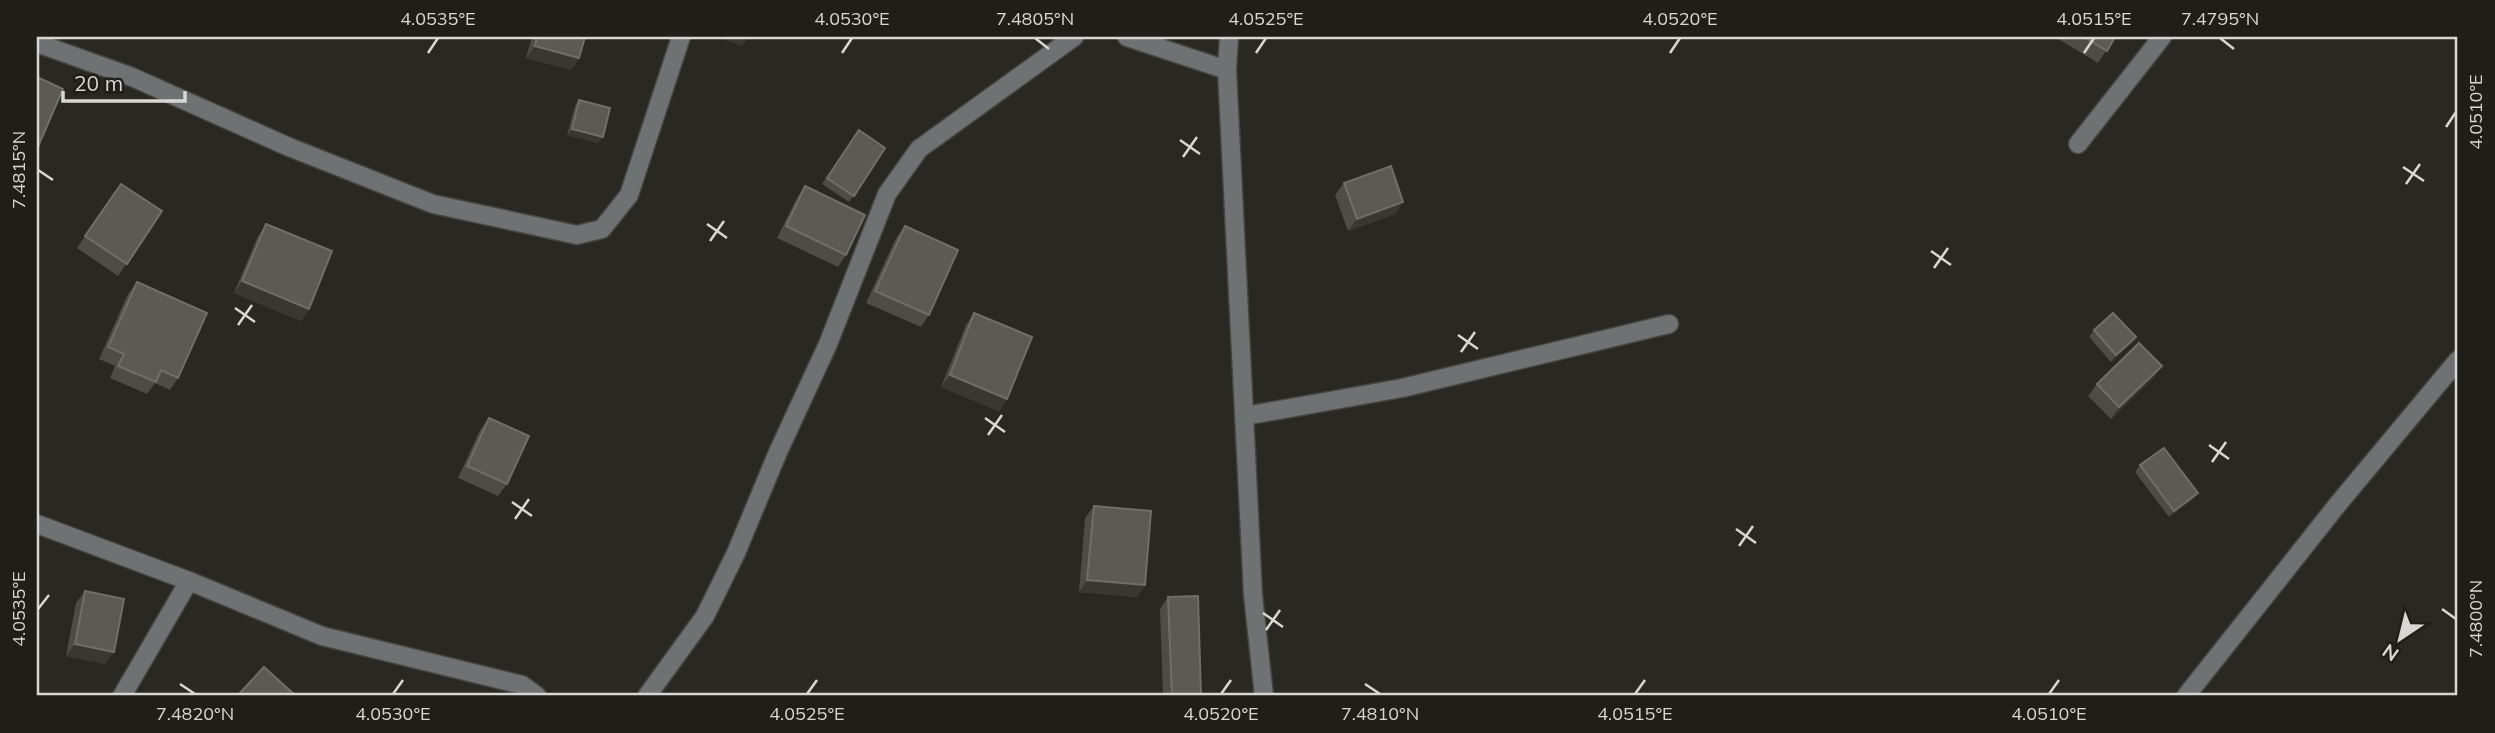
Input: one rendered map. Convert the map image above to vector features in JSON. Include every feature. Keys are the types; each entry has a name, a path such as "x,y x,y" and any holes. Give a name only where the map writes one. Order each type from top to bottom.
{"street":[{"path":"37,43 132,77 289,147 433,204 577,235 602,229 629,195 681,37"},
{"path":"647,696 705,616 736,553 778,452 828,344 887,194 919,149 1074,37"},
{"path":"1127,37 1227,70"},
{"path":"1229,37 1227,70 1254,595 1264,696"},
{"path":"2078,144 2162,37"},
{"path":"1245,416 1402,388 1669,324"},
{"path":"2186,696 2338,504 2458,360"},
{"path":"37,524 189,581 322,636 522,685 537,696"},
{"path":"122,696 189,581"}],"building":[{"path":"537,37 585,37 579,58 535,46"},
{"path":"2084,37 2115,37 2107,51"},
{"path":"37,77 63,89 37,149"},
{"path":"579,100 610,108 603,137 572,129"},
{"path":"859,130 885,148 854,196 827,178"},
{"path":"1391,166 1403,202 1357,219 1344,183"},
{"path":"121,184 162,211 127,264 85,236"},
{"path":"805,186 865,215 846,255 786,226"},
{"path":"266,224 332,251 309,309 242,281"},
{"path":"905,226 958,250 929,315 875,291"},
{"path":"137,282 207,313 178,378 161,370 156,382 118,366 124,354 108,347"},
{"path":"974,313 1032,337 1007,399 950,375"},
{"path":"2113,313 2136,337 2116,355 2094,330"},
{"path":"2139,343 2162,366 2119,407 2097,384"},
{"path":"489,418 529,436 507,484 467,466"},
{"path":"2164,448 2198,493 2174,511 2140,465"},
{"path":"1094,506 1151,511 1145,585 1087,580"},
{"path":"85,591 124,599 114,652 75,644"},
{"path":"1198,596 1201,696 1172,696 1168,597"},
{"path":"264,667 296,696 237,696"}]}
